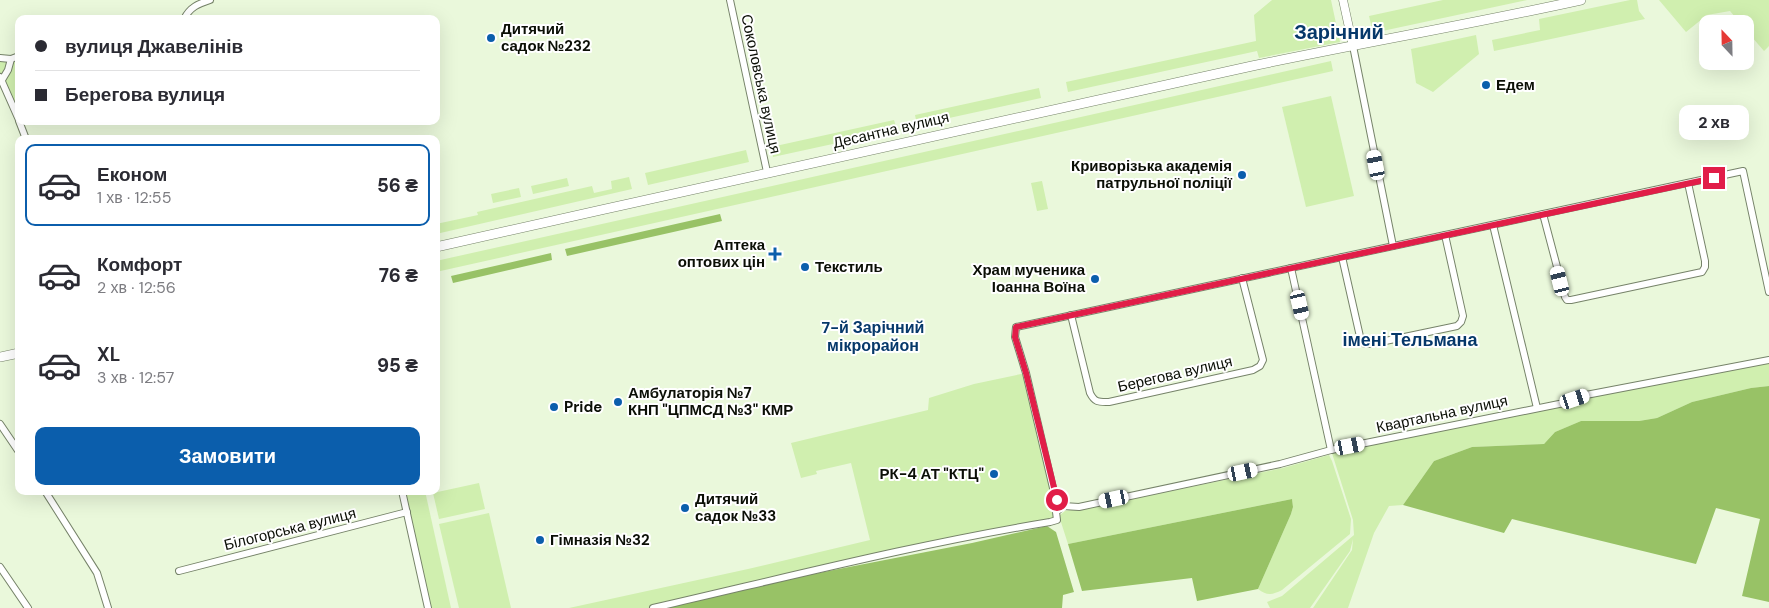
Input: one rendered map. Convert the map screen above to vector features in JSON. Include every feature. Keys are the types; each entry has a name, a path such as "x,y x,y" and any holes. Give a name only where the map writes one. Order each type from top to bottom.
{"main road":[{"name":"Десантна вулиця","path":"440,246 989,122 1581,0"},
{"path":"0,357 15,354"}],"street":[{"path":"186,15 190,9 210,0"},
{"name":"Соколовська вулиця","path":"730,0 767,172"},
{"path":"1343,0 1393,246"},
{"path":"0,58 15,58"},
{"path":"11,59 8,70 1,79 15,111"},
{"path":"653,608 849,563 1057,520 1056,512 1063,506 1057,500 1053,488 1026,373 1015,337 1016,327 1743,171 1769,292"},
{"path":"1543,214 1565,298 1571,300 1590,296 1702,272 1705,267 1705,261 1688,183"},
{"path":"1494,225 1538,408"},
{"path":"1342,257 1361,341 1365,344 1457,326 1463,316 1445,235"},
{"path":"1291,268 1331,450"},
{"name":"Берегова вулиця","path":"1071,315 1093,400 1109,402 1253,370 1260,366 1263,360 1242,278"},
{"name":"Квартальна вулиця","path":"1063,506 1079,507 1280,464 1331,450 1538,408 1586,395 1769,360"},
{"path":"0,424 15,446"},
{"path":"48,495 97,573 108,608"},
{"path":"403,495 428,608"},
{"name":"Білогорська вулиця","path":"179,571 407,512"},
{"path":"0,567 28,608"}],"green space":[{"path":"1272,0 1331,0 1340,42 1259,58 1257,51 1068,92 1066,82 1256,41 1254,15"},
{"path":"1443,0 1527,0 1373,33 1369,16"},
{"path":"1637,0 1639,11 1645,19 1494,51 1492,40 1540,30 1539,19"},
{"path":"1659,0 1769,0 1769,46 1764,51 1754,39 1754,15 1733,15 1730,11 1699,15 1699,21 1686,32"},
{"path":"1476,35 1479,54 1433,92 1416,83 1411,49"},
{"path":"15,56 15,111 0,77 0,58"},
{"path":"1331,61 1333,71 440,271 440,260"},
{"path":"1039,88 1041,98 917,125 915,115"},
{"path":"1331,96 1354,196 1306,207 1282,107"},
{"path":"894,120 897,130 773,157 771,147"},
{"path":"746,150 749,162 648,185 645,173"},
{"path":"629,177 632,189 440,233 440,223 478,215 477,212 592,186 594,193 612,189 611,181"},
{"path":"567,178 569,186 533,194 531,186"},
{"path":"1042,181 1048,209 1037,211 1031,183"},
{"path":"519,188 521,197 493,203 491,194"},
{"path":"720,214 722,221 567,256 565,249"},
{"path":"551,253 552,260 453,283 451,276"},
{"path":"1769,360 1769,386 1751,388 1692,402 1657,418 1639,421 1581,421 1555,432 1544,444 1472,447 1434,461 1403,505 1389,506 1374,533 1348,608 1313,608 1352,550 1353,539 1350,551 1310,608 1270,608 1267,602 1282,596 1354,535 1353,520 1331,450"},
{"path":"1026,373 1053,488 1063,506 1056,512 1057,520 653,608 569,608 870,540 851,463 816,471 817,474 801,478 791,443 928,410 929,398 974,384"},
{"path":"1769,386 1769,602 1742,596 1760,519 1716,508 1696,564 1512,519 1504,533 1403,505 1434,461 1472,447 1544,444 1555,432 1581,421 1639,421 1657,418 1692,402 1751,388"},
{"path":"1329,455 1351,519 1350,534 1282,590 1272,594 1264,593 1258,589 1291,514 1293,507 1292,499 1068,544 1059,516 1065,511 1283,468"},
{"path":"479,483 485,509 439,519 433,495 440,495 440,491"},
{"path":"403,495 426,495 451,608 428,608"},
{"path":"1292,499 1293,507 1291,514 1258,589 1197,601 1192,578 1082,591 1068,544"},
{"path":"489,513 511,608 459,608 439,524"},
{"path":"1047,526 1056,532 1074,592 1063,595 1062,608 653,608 716,593 972,543"}],"place":[{"name":"Дитячий садок №232","path":"491,38"},
{"name":"Едем","path":"1486,85"},
{"name":"Криворізька академія патрульної поліції","path":"1242,175"},
{"name":"Аптека оптових цін","path":"775,254"},
{"name":"Текстиль","path":"805,267"},
{"name":"Храм мученика Іоанна Воїна","path":"1095,279"},
{"name":"Амбулаторія №7 КНП \"ЦПМСД №3\" КМР","path":"618,402"},
{"name":"Pride","path":"554,407"},
{"name":"РК-4 АТ \"КТЦ\"","path":"994,474"},
{"name":"Дитячий садок №33","path":"685,508"},
{"name":"Гімназія №32","path":"540,540"}],"district":[{"name":"Зарічний","path":"1339,32"},
{"name":"7-й Зарічний мікрорайон","path":"873,336"},
{"name":"імені Тельмана","path":"1410,340"}],"route":[{"path":"1057,500 1026,373 1015,337 1016,327 1714,178"}]}
